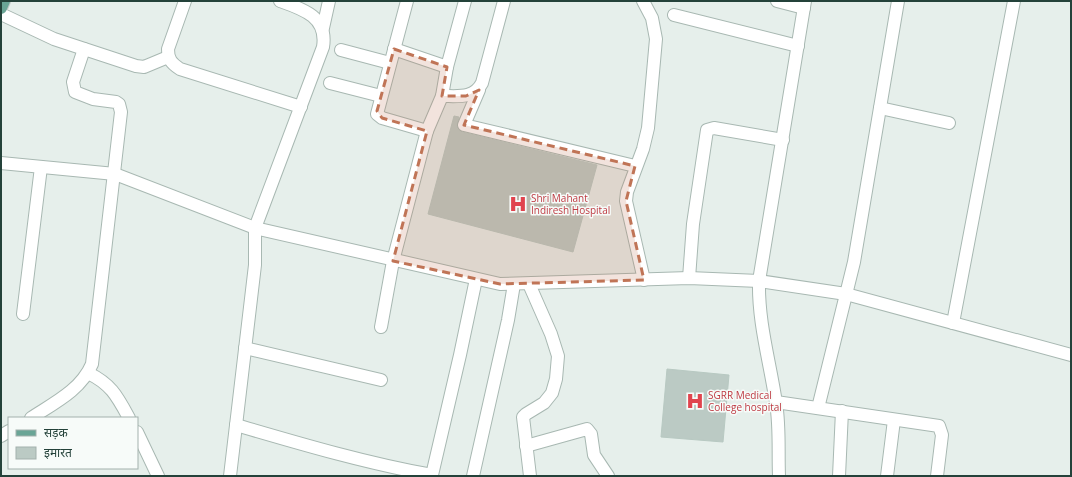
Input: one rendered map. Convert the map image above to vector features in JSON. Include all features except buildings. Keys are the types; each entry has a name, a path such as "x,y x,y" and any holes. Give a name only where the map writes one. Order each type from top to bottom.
{"main road":[{"path":"1,8 4,1"}],"street":[{"path":"185,1 168,49 168,57 172,64 180,69 301,107"},
{"path":"280,1 297,7 311,15 323,28"},
{"path":"230,476 255,265 255,228 323,47 325,37 323,28 329,1"},
{"path":"407,1 377,114 382,118 428,131"},
{"path":"381,327 393,261 428,131 442,96 447,67 465,1"},
{"path":"504,1 482,83 464,125 635,166"},
{"path":"643,1 652,18 656,39 648,128 643,149 635,166 627,192 626,201 644,280"},
{"path":"777,1 804,4 759,281 760,318 776,402 779,430 779,476"},
{"path":"818,408 854,262 898,1"},
{"path":"953,323 1014,1"},
{"path":"1,14 54,39 136,66 144,67 168,57"},
{"path":"674,15 798,46"},
{"path":"32,417 59,400 81,383 92,364 115,174 120,107 116,102 93,99 75,92 73,82 84,49"},
{"path":"394,49 447,67"},
{"path":"341,50 390,63"},
{"path":"330,84 381,96"},
{"path":"442,96 466,96 478,90"},
{"path":"880,108 949,123"},
{"path":"686,278 707,130 714,128 783,140"},
{"path":"1,163 115,174 255,228 393,261 500,284 686,278 759,281 846,294 1071,355"},
{"path":"23,314 41,167"},
{"path":"236,425 312,448 386,467 432,475 476,279"},
{"path":"473,476 508,320 514,284"},
{"path":"529,284 551,334 558,356 556,379 552,393 544,403 523,417 530,476"},
{"path":"245,348 381,380"},
{"path":"88,373 104,381 118,398 128,417"},
{"path":"776,402 939,426 942,435 937,476"},
{"path":"839,476 842,411"},
{"path":"887,476 894,420"},
{"path":"526,446 587,429 591,434 594,455 608,476"},
{"path":"138,434 158,476"}],"highlighted area":[{"path":"394,49 447,67 442,96 466,96 479,90 464,125 635,166 626,201 644,280 500,284 393,261 427,131 382,118 377,111"}],"place":[{"name":"Shri Mahant Indiresh Hospital","path":"518,204"},
{"name":"SGRR Medical College hospital","path":"695,401"}]}
